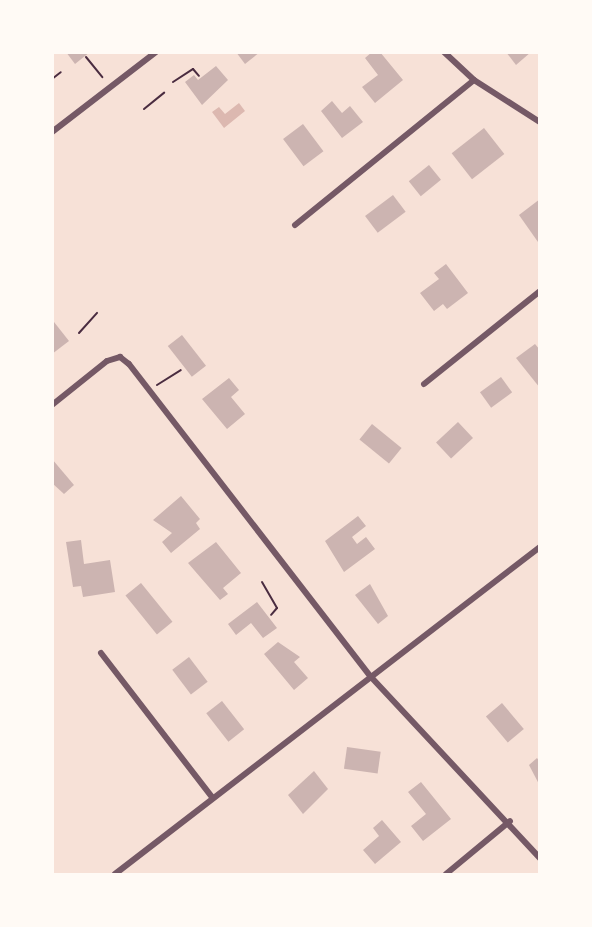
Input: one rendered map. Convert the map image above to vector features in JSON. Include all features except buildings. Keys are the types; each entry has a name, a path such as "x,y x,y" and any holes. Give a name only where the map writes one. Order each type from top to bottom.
{"street":[{"path":"52,132 156,52"},
{"path":"444,52 474,80 540,122"},
{"path":"295,225 474,80"},
{"path":"424,384 540,291"},
{"path":"52,405 106,361 120,357 371,677 510,821 540,858"},
{"path":"115,874 212,797 540,547"},
{"path":"101,653 212,797"},
{"path":"446,874 510,821"}],"path":[{"path":"86,57 102,77"},
{"path":"173,82 191,69 199,76"},
{"path":"52,79 61,72"},
{"path":"144,109 164,93"},
{"path":"79,333 97,313"},
{"path":"156,385 181,370"},
{"path":"262,582 277,608 271,615"}],"shaded area":[{"path":"239,103 245,111 224,128 212,112 219,107 225,114"}]}
